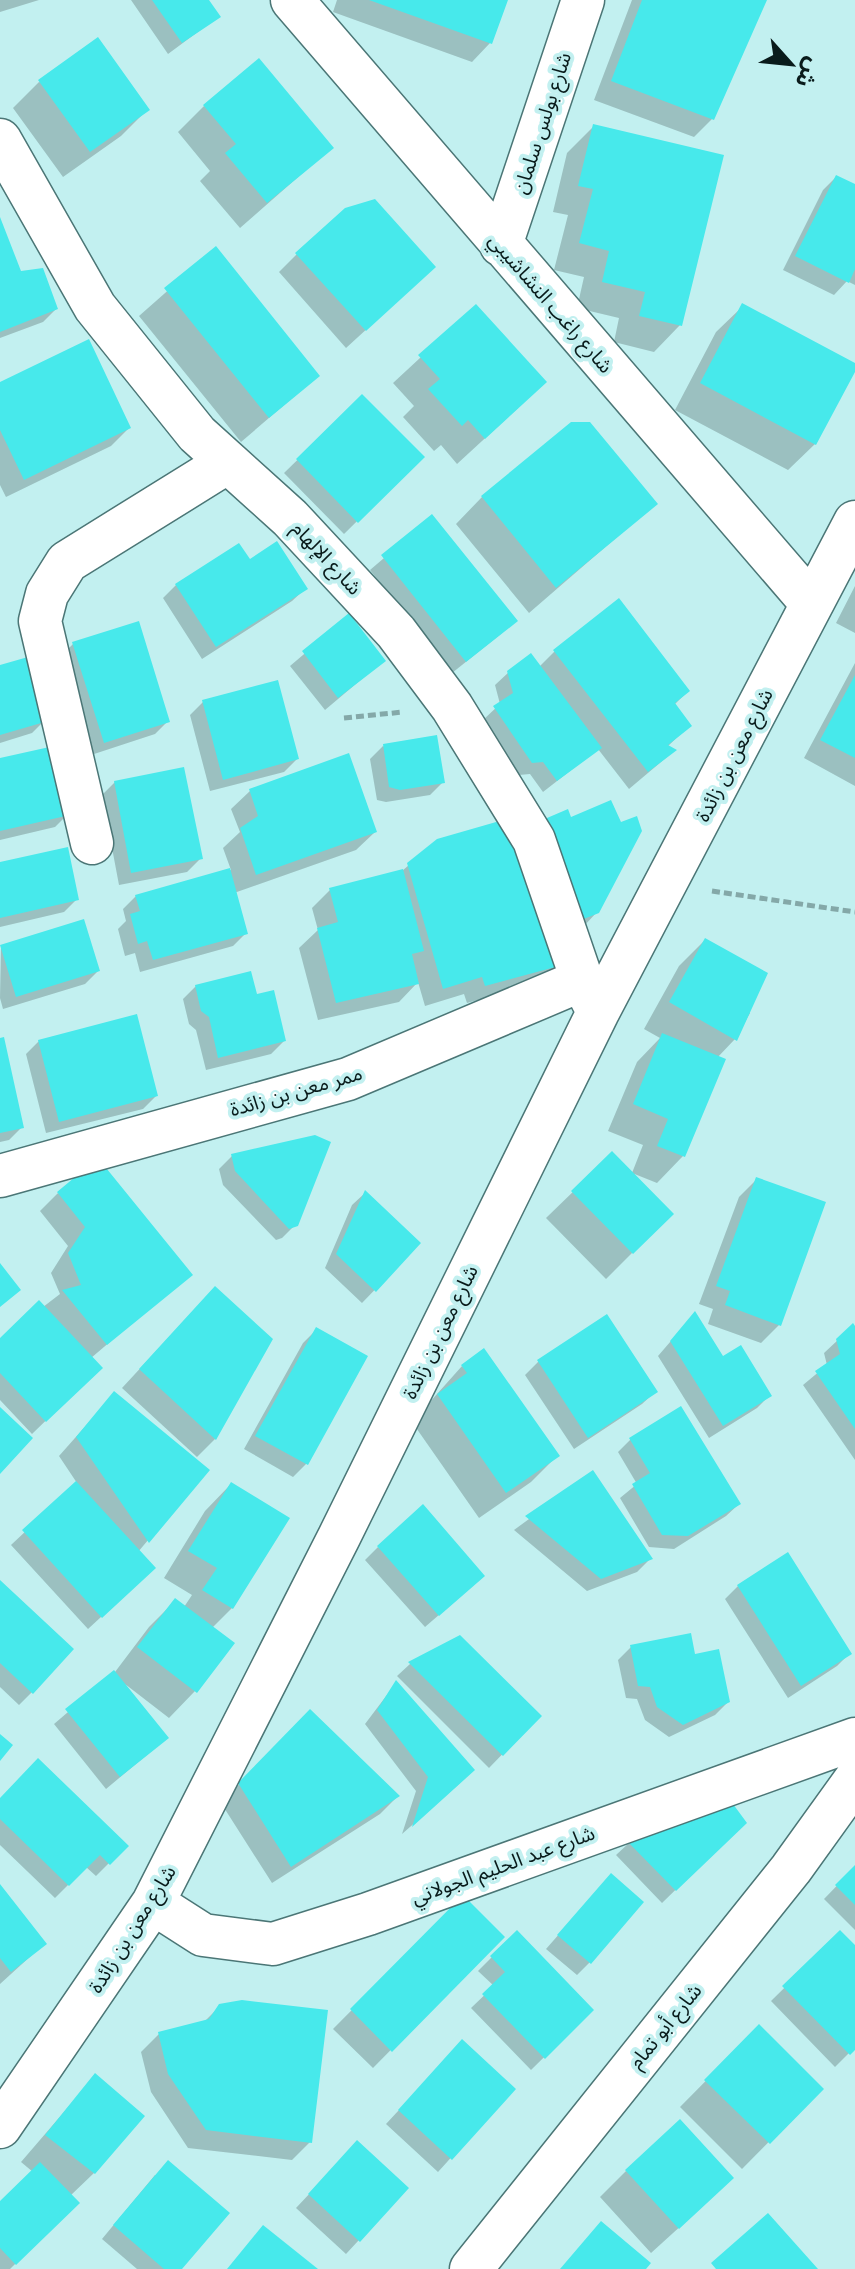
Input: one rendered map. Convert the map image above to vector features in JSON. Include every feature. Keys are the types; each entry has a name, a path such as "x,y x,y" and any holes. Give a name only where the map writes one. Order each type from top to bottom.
{"street":[{"name":"شارع راغب النشاشيبي","path":"292,0 812,604"},
{"name":"شارع بولس سلمان","path":"501,245 583,0"},
{"name":"شارع الإلهام","path":"0,140 95,307 197,434 290,518 396,632 452,707 534,840 590,996"},
{"path":"92,843 40,621 47,594 67,562 228,462"},
{"name":"شارع معن بن زائدة","path":"0,2127 153,1903 339,1537 590,996 667,885 855,522"},
{"name":"ممر معن بن زائدة","path":"0,1176 348,1079 590,996"},
{"name":"شارع عبد الحليم الجولاني","path":"153,1903 203,1935 273,1944 368,1914 855,1739"},
{"name":"شارع أبو تمام","path":"471,2269 791,1869 855,1780"}],"path":[{"path":"667,885 855,912"}],"building":[{"path":"152,0 209,0 221,17 182,43"},
{"path":"369,0 508,0 492,44"},
{"path":"642,0 767,0 714,120 611,81"},
{"path":"98,37 150,110 90,152 38,80"},
{"path":"259,58 334,148 267,203 225,153 236,144 203,105"},
{"path":"593,124 724,155 682,326 639,316 645,292 602,282 609,251 579,243 593,189 578,186"},
{"path":"836,175 855,184 855,269 849,283 795,256"},
{"path":"375,199 436,267 366,331 295,253 345,208"},
{"path":"0,217 21,271 43,268 58,309 0,332"},
{"path":"216,246 320,376 269,418 164,288"},
{"path":"742,303 855,363 855,372 816,445 700,383"},
{"path":"476,304 547,382 485,439 468,420 462,426 428,389 440,379 418,355"},
{"path":"89,339 131,428 24,480 0,430 0,382"},
{"path":"362,394 425,457 358,523 296,459"},
{"path":"571,422 590,422 658,504 556,588 481,496"},
{"path":"432,514 518,621 466,662 381,555"},
{"path":"277,541 308,589 216,647 175,584 239,543 250,559"},
{"path":"619,598 690,691 675,703 692,726 668,745 677,750 648,772 553,650"},
{"path":"349,613 386,661 338,698 302,651"},
{"path":"139,621 170,722 104,743 72,642"},
{"path":"531,653 602,748 557,781 543,762 532,763 493,706 513,693 507,671"},
{"path":"28,657 48,721 0,735 0,665"},
{"path":"855,675 855,758 820,740"},
{"path":"278,680 299,759 223,780 202,700"},
{"path":"437,735 445,783 400,790 389,787 383,744"},
{"path":"54,746 70,815 0,831 0,758"},
{"path":"349,753 377,832 256,875 240,828 258,816 249,789"},
{"path":"184,767 203,859 131,873 114,781"},
{"path":"611,800 621,822 637,816 642,831 599,913 581,920 540,821 568,809 571,817"},
{"path":"517,816 559,966 485,986 482,977 443,989 407,863 437,839"},
{"path":"68,847 79,900 0,918 0,862"},
{"path":"230,868 248,934 153,960 147,941 138,944 130,914 140,911 135,895"},
{"path":"403,869 424,951 412,954 419,984 336,1003 317,928 338,922 329,888"},
{"path":"84,919 100,971 16,997 0,945"},
{"path":"705,938 768,973 737,1041 669,1002"},
{"path":"251,971 257,994 274,990 286,1041 218,1058 209,1017 201,1011 195,985"},
{"path":"137,1014 158,1096 59,1122 38,1040"},
{"path":"662,1033 726,1059 685,1157 657,1146 668,1119 633,1104"},
{"path":"4,1037 24,1128 0,1133 0,1038"},
{"path":"315,1135 331,1142 298,1226 289,1229 235,1171 231,1154"},
{"path":"612,1151 674,1214 633,1254 571,1191"},
{"path":"98,1158 193,1275 107,1345 62,1290 81,1285 68,1253 85,1227 57,1192"},
{"path":"756,1177 826,1202 781,1326 725,1305 730,1291 716,1286"},
{"path":"365,1190 421,1243 376,1292 336,1254"},
{"path":"0,1263 21,1290 0,1307"},
{"path":"215,1286 273,1339 216,1440 139,1369"},
{"path":"39,1300 103,1368 46,1422 0,1373 0,1338"},
{"path":"695,1311 723,1356 741,1345 772,1396 723,1426 670,1341"},
{"path":"607,1314 658,1392 588,1438 537,1360"},
{"path":"853,1323 855,1429 815,1371 840,1354 836,1339"},
{"path":"316,1327 368,1356 308,1465 255,1436"},
{"path":"484,1348 560,1456 506,1493 437,1394 467,1373 461,1365"},
{"path":"114,1391 210,1470 149,1543 76,1437"},
{"path":"681,1406 741,1504 688,1536 662,1535 632,1484 650,1473 629,1438"},
{"path":"0,1407 33,1438 0,1474"},
{"path":"593,1470 653,1559 601,1579 525,1516"},
{"path":"76,1481 156,1568 102,1618 22,1530"},
{"path":"231,1482 290,1518 233,1609 202,1590 217,1568 188,1551"},
{"path":"423,1504 485,1576 439,1616 377,1546"},
{"path":"788,1552 852,1654 801,1686 737,1585"},
{"path":"0,1580 74,1649 33,1694 0,1663"},
{"path":"175,1598 235,1643 197,1693 137,1647"},
{"path":"691,1633 695,1654 719,1649 730,1702 683,1725 657,1707 650,1687 638,1686 630,1645"},
{"path":"460,1635 542,1716 503,1756 408,1662"},
{"path":"114,1670 169,1738 120,1777 65,1709"},
{"path":"396,1680 475,1770 412,1827 428,1777 377,1710"},
{"path":"310,1709 400,1796 291,1867 238,1783"},
{"path":"0,1734 13,1745 0,1761"},
{"path":"38,1758 129,1846 110,1865 100,1855 69,1886 0,1819 0,1798"},
{"path":"733,1804 747,1823 676,1891 627,1841"},
{"path":"855,1865 855,1905 835,1885"},
{"path":"611,1873 644,1902 591,1964 557,1935"},
{"path":"0,1884 47,1944 11,1972 0,1958"},
{"path":"463,1895 505,1937 392,2052 350,2009"},
{"path":"517,1930 594,2010 545,2059 482,1994 505,1972 490,1956"},
{"path":"840,1930 855,1945 855,2050 850,2055 782,1986"},
{"path":"242,2000 328,2010 312,2143 206,2130 168,2074 158,2032 209,2019 219,2004"},
{"path":"759,2024 824,2089 770,2144 704,2080"},
{"path":"462,2039 516,2089 452,2160 398,2110"},
{"path":"95,2073 145,2116 95,2174 45,2135"},
{"path":"680,2119 734,2178 679,2229 625,2170"},
{"path":"357,2140 409,2188 360,2242 308,2194"},
{"path":"168,2160 230,2213 182,2269 164,2269 113,2225"},
{"path":"40,2162 80,2203 16,2265 0,2248 0,2201"},
{"path":"768,2213 818,2269 716,2269 711,2263"},
{"path":"601,2221 651,2263 646,2269 560,2269"},
{"path":"263,2225 318,2269 227,2269"}]}
